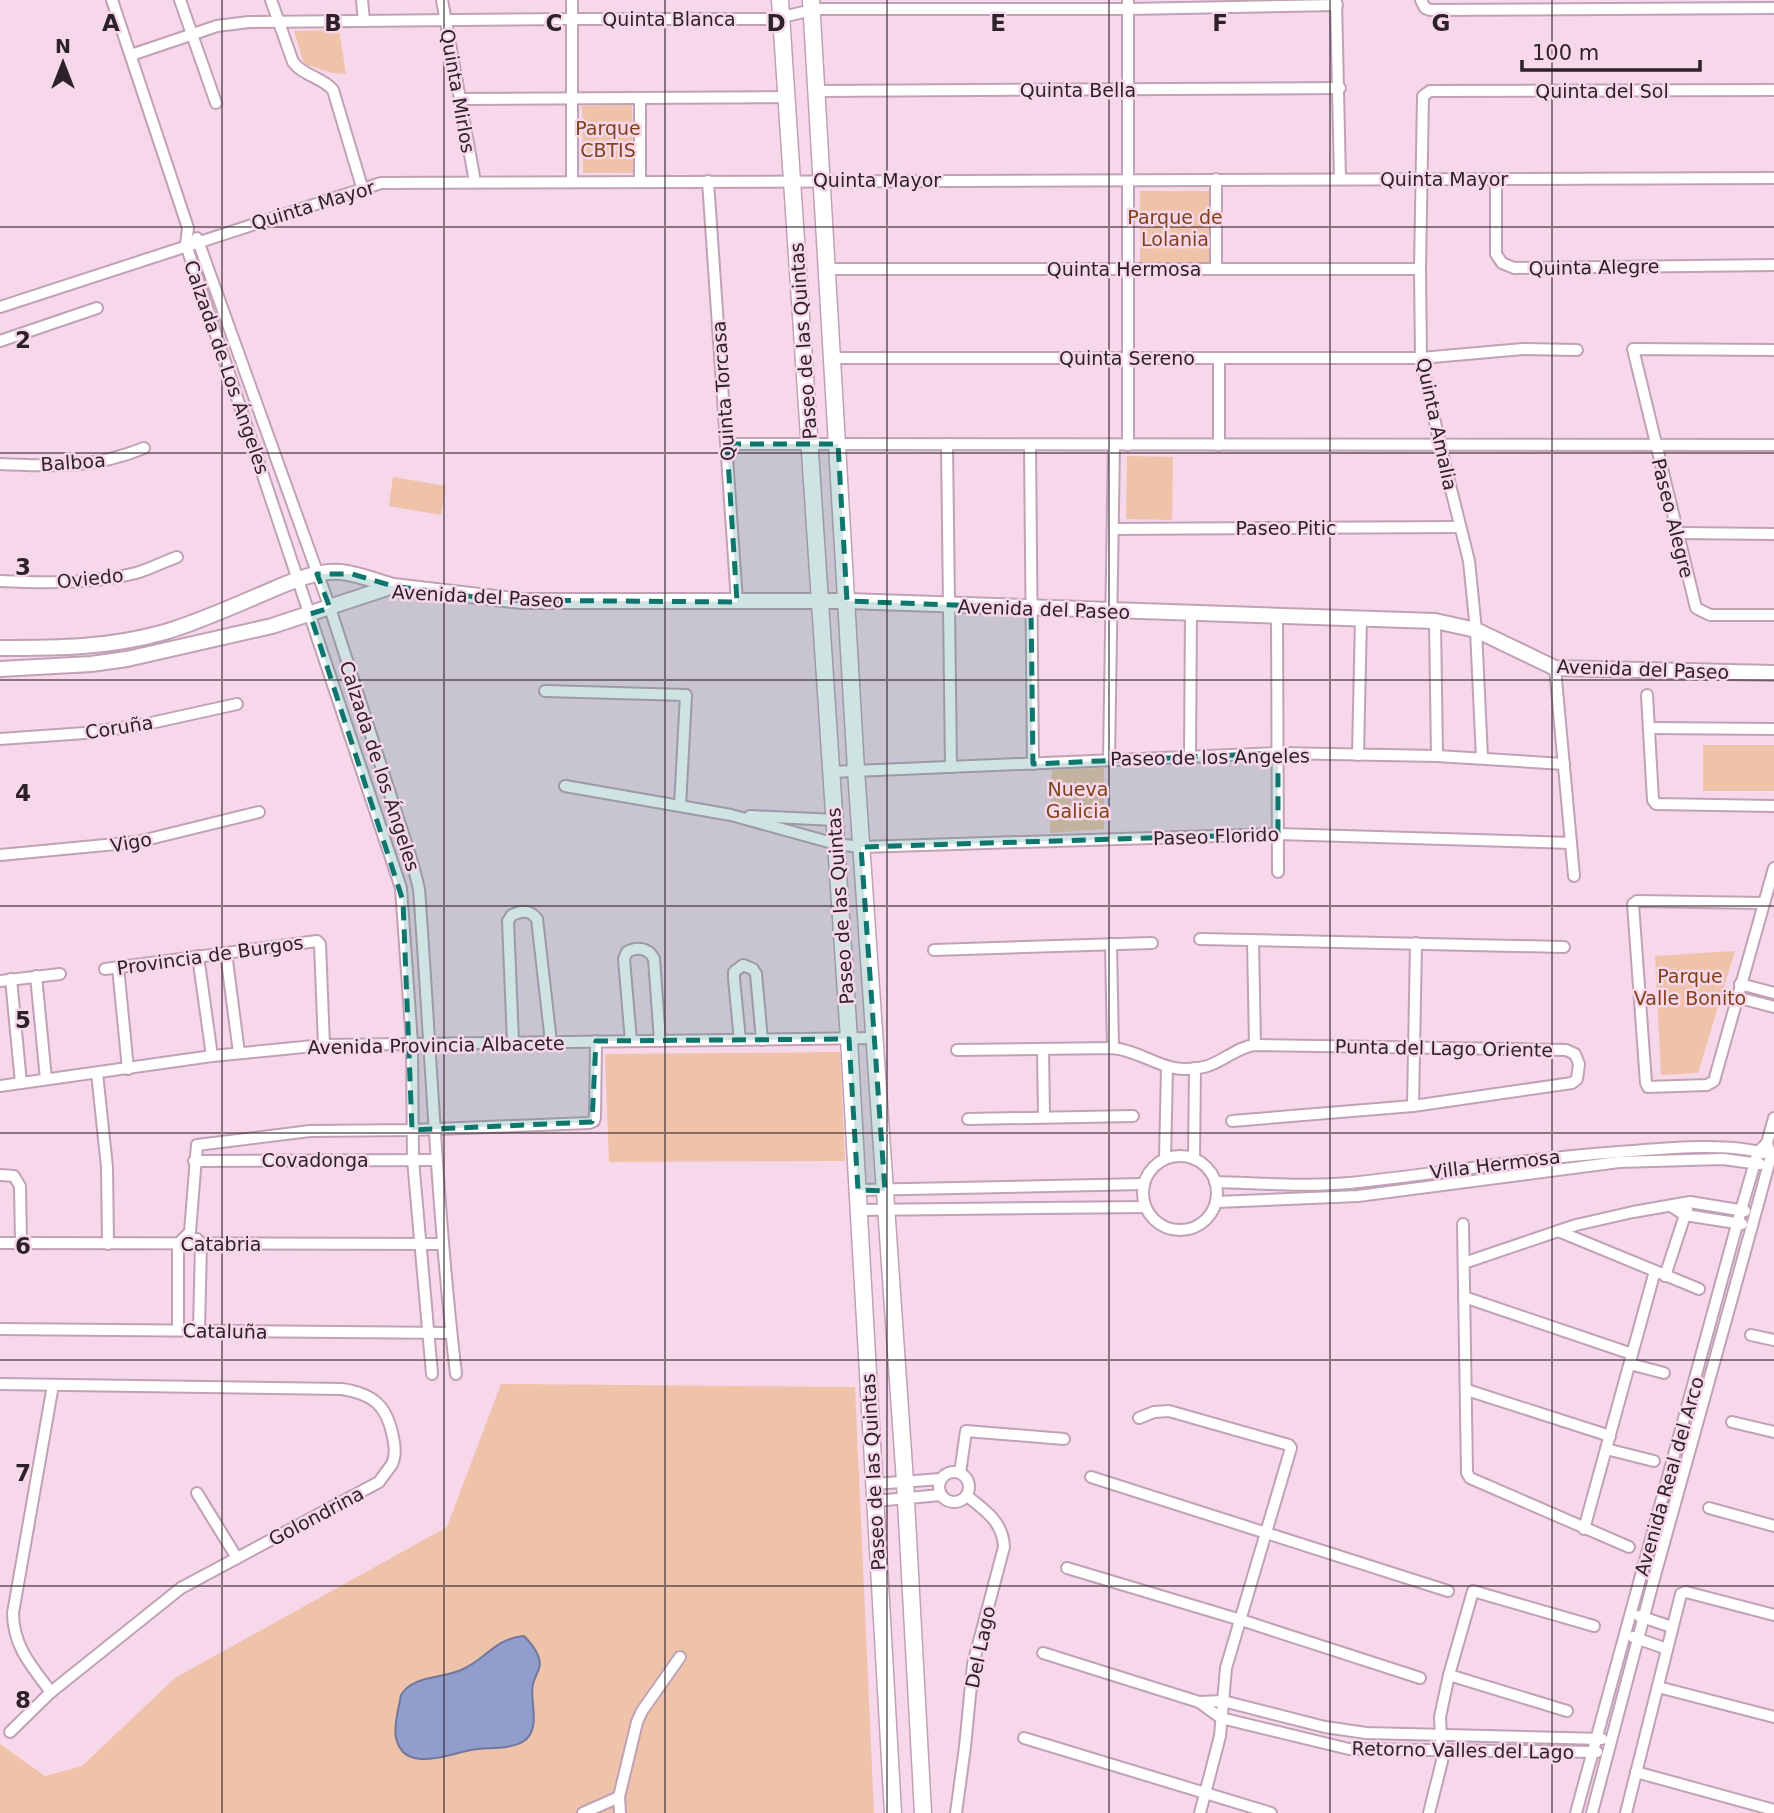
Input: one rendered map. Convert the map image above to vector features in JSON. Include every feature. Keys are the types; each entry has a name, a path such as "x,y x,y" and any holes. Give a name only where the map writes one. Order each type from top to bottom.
{"main road":[{"name":"Paseo de las Quintas","path":"780,0 849,1039 893,1813"},
{"name":"Paseo de las Quintas","path":"812,5 856,770 905,1482 923,1813"}],"street":[{"name":"Calzada de Los Ángeles","path":"112,0 188,228 186,245 310,614"},
{"path":"180,0 216,103"},
{"path":"271,0 297,67 326,83 333,90 362,187"},
{"path":"362,0 364,21"},
{"name":"Quinta Mirlos","path":"442,0 475,182"},
{"path":"572,0 572,182"},
{"path":"1421,0 1425,8 1430,9 1774,8"},
{"name":"Quinta Blanca","path":"131,55 217,26 278,22 781,18 812,5 1337,2"},
{"path":"1337,2 1340,179"},
{"path":"1128,4 1128,445"},
{"name":"Quinta Bella","path":"817,91 1340,88"},
{"name":"Quinta del Sol","path":"1430,91 1774,90"},
{"name":"Quinta Amalia","path":"1430,91 1423,96 1421,358 1469,561 1476,630 1482,758"},
{"path":"460,99 786,97"},
{"path":"639,98 640,182"},
{"name":"Quinta Alegre","path":"1496,178 1496,254 1502,264 1514,268 1774,265"},
{"name":"Quinta Mayor","path":"0,307 381,183 1774,178"},
{"path":"1216,179 1216,269"},
{"name":"Quinta Torcasa","path":"708,181 737,602"},
{"name":"Calzada de los Ángeles","path":"188,228 200,241 288,496 330,608 419,889 435,1160 456,1374"},
{"name":"Quinta Hermosa","path":"827,269 1420,269"},
{"path":"0,341 97,308"},
{"name":"Quinta Sereno","path":"833,358 1421,358 1523,349 1577,350"},
{"name":"Paseo Alegre","path":"1774,350 1633,349 1694,604 1700,611 1710,615 1774,615"},
{"path":"1219,358 1219,445"},
{"path":"727,444 1774,445"},
{"path":"947,444 951,767"},
{"path":"1030,445 1033,764"},
{"path":"1109,759 1114,445"},
{"name":"Balboa","path":"0,464 70,466 118,458 144,448"},
{"name":"Paseo Pitic","path":"1112,529 1459,527"},
{"path":"1678,533 1774,534"},
{"name":"Oviedo","path":"0,581 65,582 109,579 138,572 177,557"},
{"path":"0,648 88,647 131,640 214,614 298,579 317,574 352,574 393,586"},
{"name":"Avenida del Paseo","path":"0,669 91,664 127,659 248,632 393,586 522,601 847,601 1435,621 1476,630 1555,668 1774,673"},
{"path":"1190,756 1191,613"},
{"name":"Calzada de los Ángeles","path":"310,614 401,888 412,1043 413,1160 432,1374"},
{"path":"1277,615 1278,872"},
{"path":"1358,755 1361,617"},
{"path":"1435,621 1437,756"},
{"path":"1555,668 1574,877"},
{"path":"545,691 685,695 680,806"},
{"path":"1647,695 1653,800 1656,804 1774,806"},
{"name":"Coruña","path":"0,739 85,733 142,725 237,704"},
{"path":"1650,728 1774,729"},
{"name":"Paseo de los Angeles","path":"831,772 1278,754 1437,756 1563,764"},
{"path":"565,786 731,815 835,820"},
{"name":"Vigo","path":"0,855 137,842 259,812"},
{"name":"Paseo Florido","path":"731,815 836,844 861,847 1278,834 1571,843"},
{"path":"1763,903 1637,901 1633,904 1647,1085 1650,1087 1711,1084 1715,1078 1774,867"},
{"path":"513,1042 508,921 512,915 526,911 537,919 551,1042"},
{"path":"1200,939 1564,947"},
{"path":"1253,940 1255,1045"},
{"name":"Provincia de Burgos","path":"105,969 316,941 320,944 324,1045"},
{"path":"934,950 1152,943"},
{"path":"1413,1106 1416,943"},
{"path":"1111,944 1113,1048"},
{"path":"631,1041 624,959 627,952 639,948 647,950 654,959 660,1041"},
{"path":"226,953 239,1053"},
{"path":"198,956 212,1056"},
{"path":"740,1040 734,972 743,965 753,969 756,974 762,1040"},
{"path":"118,967 128,1069"},
{"path":"21,1083 6,980 60,974"},
{"path":"36,976 46,1079"},
{"path":"1740,984 1774,993"},
{"path":"1736,997 1774,1007"},
{"name":"Avenida Provincia Albacete","path":"0,1086 212,1056 324,1045 874,1038"},
{"path":"178,1330 178,1244 190,1232 197,1145 301,1131 412,1130 592,1122 595,1117 596,1041"},
{"name":"Punta del Lago Oriente","path":"1195,1068 1206,1066 1238,1049 1255,1045 1566,1051 1575,1054 1579,1073 1572,1083 1413,1106 1232,1121"},
{"path":"957,1051 1113,1048 1133,1052 1167,1068 1195,1068 1194,1159"},
{"path":"1044,1049 1044,1117"},
{"path":"1165,1158 1167,1068"},
{"path":"97,1073 107,1167 108,1244"},
{"path":"968,1119 1133,1116"},
{"name":"Avenida Real del Arco","path":"1592,1813 1772,1161 1768,1143 1774,1118"},
{"path":"1756,1157 1768,1143"},
{"name":"Villa Hermosa","path":"1215,1182 1348,1183 1581,1154 1702,1149 1772,1161"},
{"path":"1180,1156 1194,1159 1207,1168 1215,1182 1216,1202 1213,1210 1194,1227 1177,1230 1161,1225 1145,1207 1143,1184 1151,1168 1165,1158 1180,1156"},
{"name":"Avenida Real del Arco","path":"1576,1813 1756,1157"},
{"name":"Villa Hermosa","path":"1216,1202 1357,1196 1619,1162 1756,1157"},
{"name":"Covadonga","path":"194,1161 435,1160"},
{"path":"0,1175 14,1176 20,1186 21,1243"},
{"path":"858,1190 1143,1184"},
{"path":"1584,1529 1631,1359 1660,1274 1689,1202"},
{"path":"1464,1263 1599,1218 1689,1202 1756,1213"},
{"path":"1671,1206 1685,1215 1752,1226"},
{"path":"859,1210 1145,1207"},
{"path":"1463,1224 1466,1468 1470,1478 1629,1547"},
{"path":"1558,1231 1699,1289"},
{"path":"190,1232 201,1244 199,1330"},
{"name":"Catabria","path":"0,1243 443,1244"},
{"path":"1464,1297 1664,1373"},
{"name":"Cataluña","path":"0,1329 451,1333"},
{"path":"1751,1335 1774,1340"},
{"name":"Golondrina","path":"0,1384 342,1389 361,1392 378,1402 389,1419 395,1447 393,1462 379,1482 181,1588 51,1692 10,1732"},
{"path":"51,1692 22,1653 13,1625 13,1613 53,1385"},
{"path":"1467,1390 1610,1436"},
{"path":"1693,1390 1706,1394"},
{"path":"1139,1418 1154,1412 1169,1411 1290,1447 1292,1450 1226,1668 1220,1735 1200,1813"},
{"path":"1732,1422 1774,1432"},
{"path":"960,1473 966,1431 1063,1439"},
{"path":"1606,1450 1654,1461"},
{"path":"874,1484 941,1479 949,1473 960,1473 969,1483 967,1496 957,1503 941,1496 875,1501"},
{"path":"1091,1477 1448,1591"},
{"path":"941,1479 941,1496"},
{"path":"197,1493 237,1558"},
{"name":"Del Lago","path":"956,1813 973,1664 1004,1547 1004,1537 999,1524 967,1496"},
{"path":"1709,1508 1774,1526"},
{"path":"1067,1568 1241,1620 1420,1678"},
{"path":"1429,1813 1440,1769 1440,1717 1472,1593 1476,1591 1594,1626"},
{"path":"1626,1813 1681,1594 1686,1592 1774,1615"},
{"path":"1630,1613 1672,1627"},
{"path":"1624,1633 1667,1649"},
{"path":"1043,1653 1199,1702"},
{"path":"620,1813 620,1797 633,1735 642,1711 680,1657"},
{"path":"1449,1675 1567,1711"},
{"path":"1658,1687 1774,1717"},
{"name":"Retorno Valles del Lago","path":"1199,1702 1223,1701 1335,1729 1366,1733 1612,1739"},
{"name":"Retorno Valles del Lago","path":"1199,1702 1221,1718 1337,1747 1609,1752"},
{"path":"1024,1738 1271,1813"},
{"path":"1636,1772 1774,1810"},
{"path":"583,1813 620,1797"}],"highlighted area":[{"path":"727,444 838,444 847,601 1031,608 1033,764 1278,753 1278,834 861,847 885,1191 858,1190 849,1039 596,1041 592,1122 412,1130 403,901 310,614 330,608 317,574 352,574 393,586 498,600 737,602"}],"green space":[{"path":"339,30 346,74 332,73 304,64 294,31"},
{"name":"Parque CBTIS","path":"632,105 633,173 583,173 582,106"},
{"name":"Parque de Lolania","path":"1140,191 1210,191 1210,265 1140,265"},
{"path":"1127,456 1173,457 1172,520 1126,519"},
{"path":"393,477 446,486 441,515 389,506"},
{"path":"1703,745 1774,745 1774,791 1703,791"},
{"name":"Nueva Galicia","path":"1104,768 1104,829 1050,833 1052,770"},
{"name":"Parque Valle Bonito","path":"1735,951 1698,1073 1661,1075 1655,956"},
{"path":"840,1052 845,1161 609,1162 605,1054"},
{"path":"501,1384 855,1387 874,1813 0,1813 0,1744 45,1776 82,1766 175,1678 447,1527"}],"water":[{"path":"524,1636 535,1649 540,1662 532,1691 534,1722 524,1741 512,1746 471,1750 428,1759 408,1756 401,1749 395,1733 401,1695 406,1689 420,1681 470,1666 497,1645"}]}
